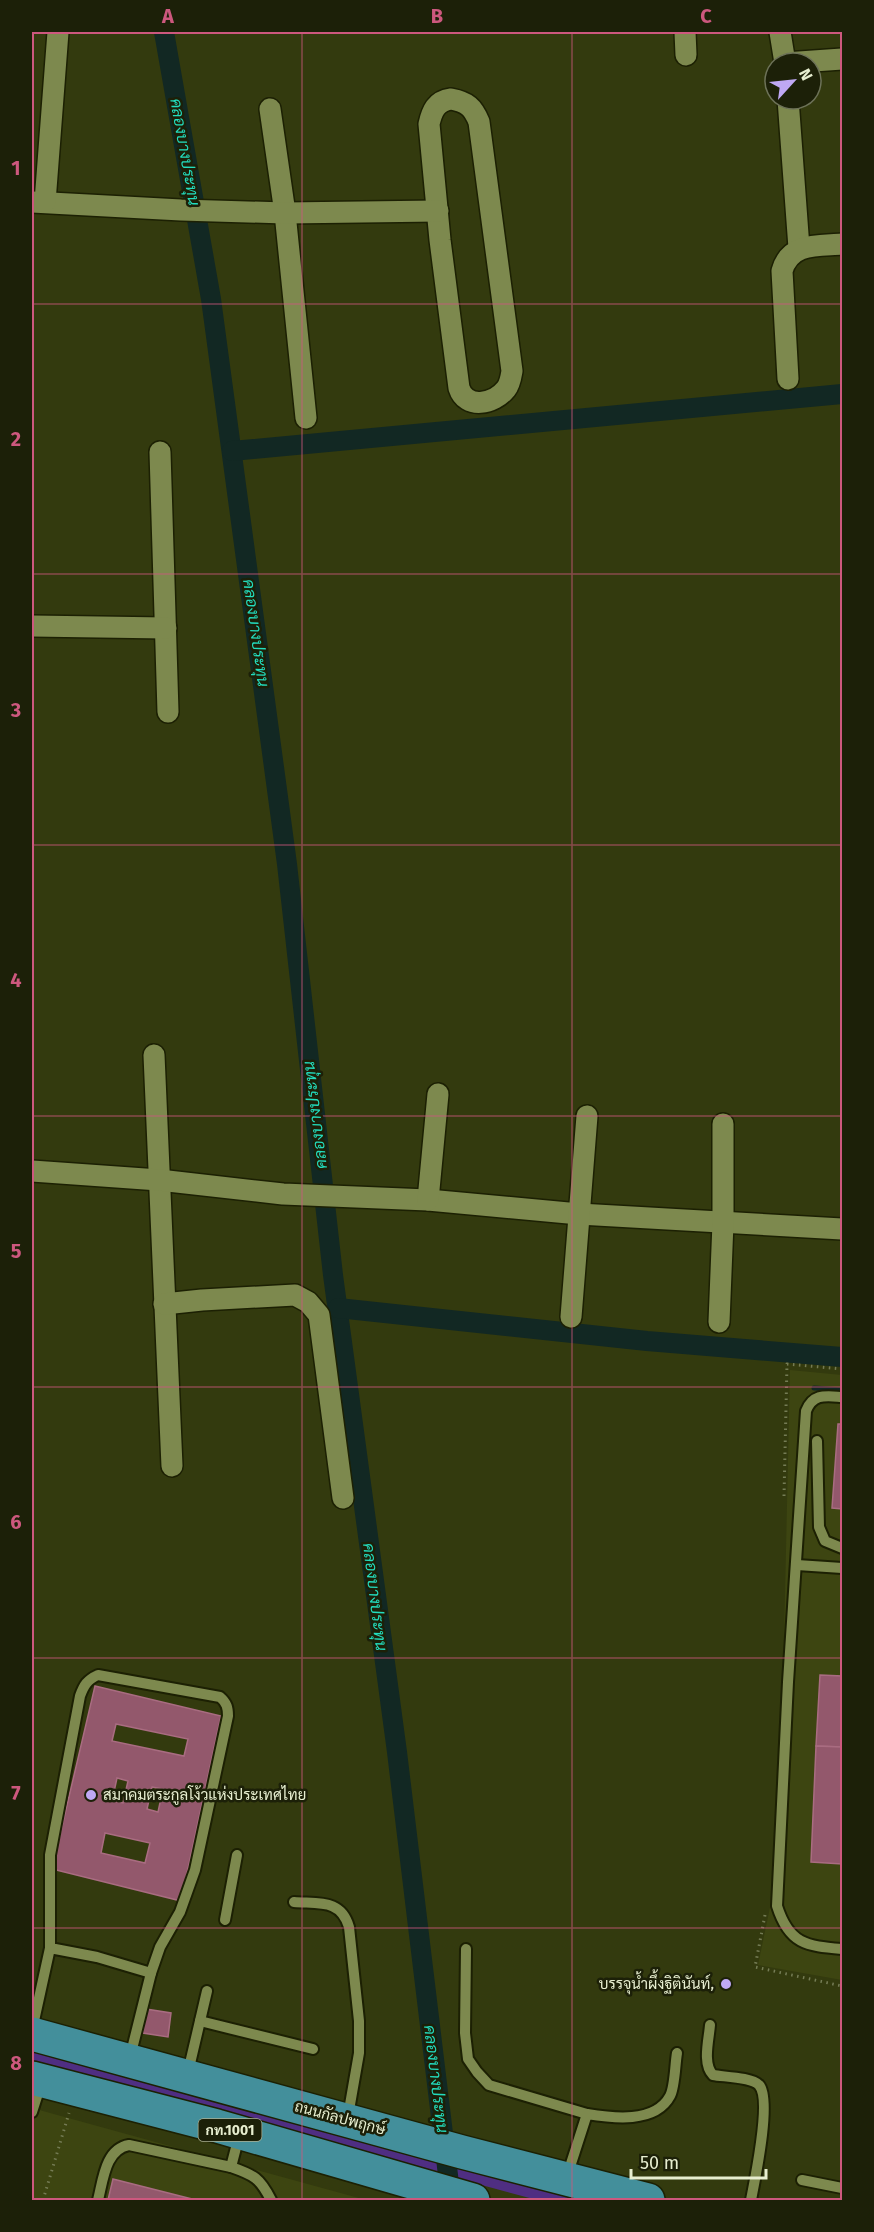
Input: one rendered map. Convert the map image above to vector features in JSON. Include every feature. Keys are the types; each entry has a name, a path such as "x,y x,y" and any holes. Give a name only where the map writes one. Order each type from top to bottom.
{"main road":[{"name":"ถนนกัลปพฤกษ์","path":"32,2032 462,2152 648,2200"},
{"name":"กท.1001","path":"37,2080 239,2133 466,2199"}],"street":[{"path":"58,32 38,202 285,213 438,211"},
{"path":"685,32 686,55"},
{"path":"780,32 783,51"},
{"path":"823,60 843,59"},
{"path":"443,100 460,101 474,111 479,122 512,371 505,390 491,399 476,403 468,402 462,396 459,388 438,211 429,124 437,104 443,100"},
{"path":"270,109 285,213 306,418"},
{"path":"789,111 800,248"},
{"path":"788,379 782,271 789,257 800,248 843,244"},
{"path":"160,452 168,712"},
{"path":"32,626 165,628"},
{"path":"154,1055 172,1466"},
{"path":"428,1200 438,1094"},
{"path":"571,1317 587,1116"},
{"path":"719,1322 723,1223 723,1124"},
{"path":"32,1171 159,1180 283,1194 428,1200 579,1214 843,1228"},
{"path":"164,1304 295,1295 309,1302 319,1316 343,1498"}],"lane":[{"path":"843,1397 815,1398 810,1402 806,1411 788,1682 777,1906 787,1930 795,1938 810,1946 843,1949"},
{"path":"817,1441 819,1527 825,1541 843,1548"},
{"path":"797,1564 843,1568"},
{"path":"32,2032 51,1948 50,1855 80,1696 84,1686 89,1679 98,1675 219,1697 225,1702 228,1716 202,1842 184,1902 160,1947 151,1973 129,2060"},
{"path":"225,1920 237,1855"},
{"path":"294,1902 331,1905 340,1909 346,1915 349,1927 359,2053 347,2120"},
{"path":"51,1948 97,1957 151,1973"},
{"path":"466,1949 465,2032 468,2059 489,2085 587,2114 617,2119 642,2115 661,2106 671,2095 677,2053"},
{"path":"187,2076 207,1991"},
{"path":"200,2021 313,2049"},
{"path":"710,2025 707,2064 709,2071 713,2075 753,2081 760,2086 764,2096 764,2116 751,2200"},
{"path":"32,2112 37,2080"},
{"path":"566,2180 587,2114"},
{"path":"231,2167 239,2133"},
{"path":"98,2200 108,2162 115,2151 129,2145 231,2167 254,2175 264,2185 271,2200"},
{"path":"802,2180 843,2188"}],"path":[{"path":"43,2200 75,2091"}],"shaded area":[{"path":"790,1370 842,1375 842,1980 758,1965 779,1864"},
{"path":"32,2046 597,2200 537,2200 32,2063"},
{"path":"32,2108 366,2200 32,2200"}],"building":[{"path":"838,1424 842,1424 842,1509 832,1508"},
{"path":"820,1675 842,1676 842,1747 816,1746"},
{"name":"สมาคมตระกูลโง้วแห่งประเทศไทย","path":"95,1686 221,1716 181,1901 52,1869","holes":["116,1724 188,1739 184,1756 112,1741","117,1778 128,1781 123,1803 112,1801","152,1787 163,1789 158,1812 147,1809","105,1833 150,1843 145,1863 101,1853"]},
{"path":"816,1746 842,1747 842,1864 811,1862"},
{"path":"146,2009 171,2013 168,2037 143,2033"},
{"path":"113,2179 196,2200 108,2200"}],"waterway":[{"name":"คลองบางประทุน","path":"164,32 211,299 287,864 333,1275 397,1752 451,2200"},
{"path":"232,451 842,394"},
{"path":"338,1308 647,1341 842,1357"},
{"path":"814,1388 842,1390"}],"place":[{"name":"สมาคมตระกูลโง้วแห่งประเทศไทย","path":"91,1795"},
{"name":"บรรจุน้ำผึ้งฐิตินันท์,","path":"726,1984"}]}
